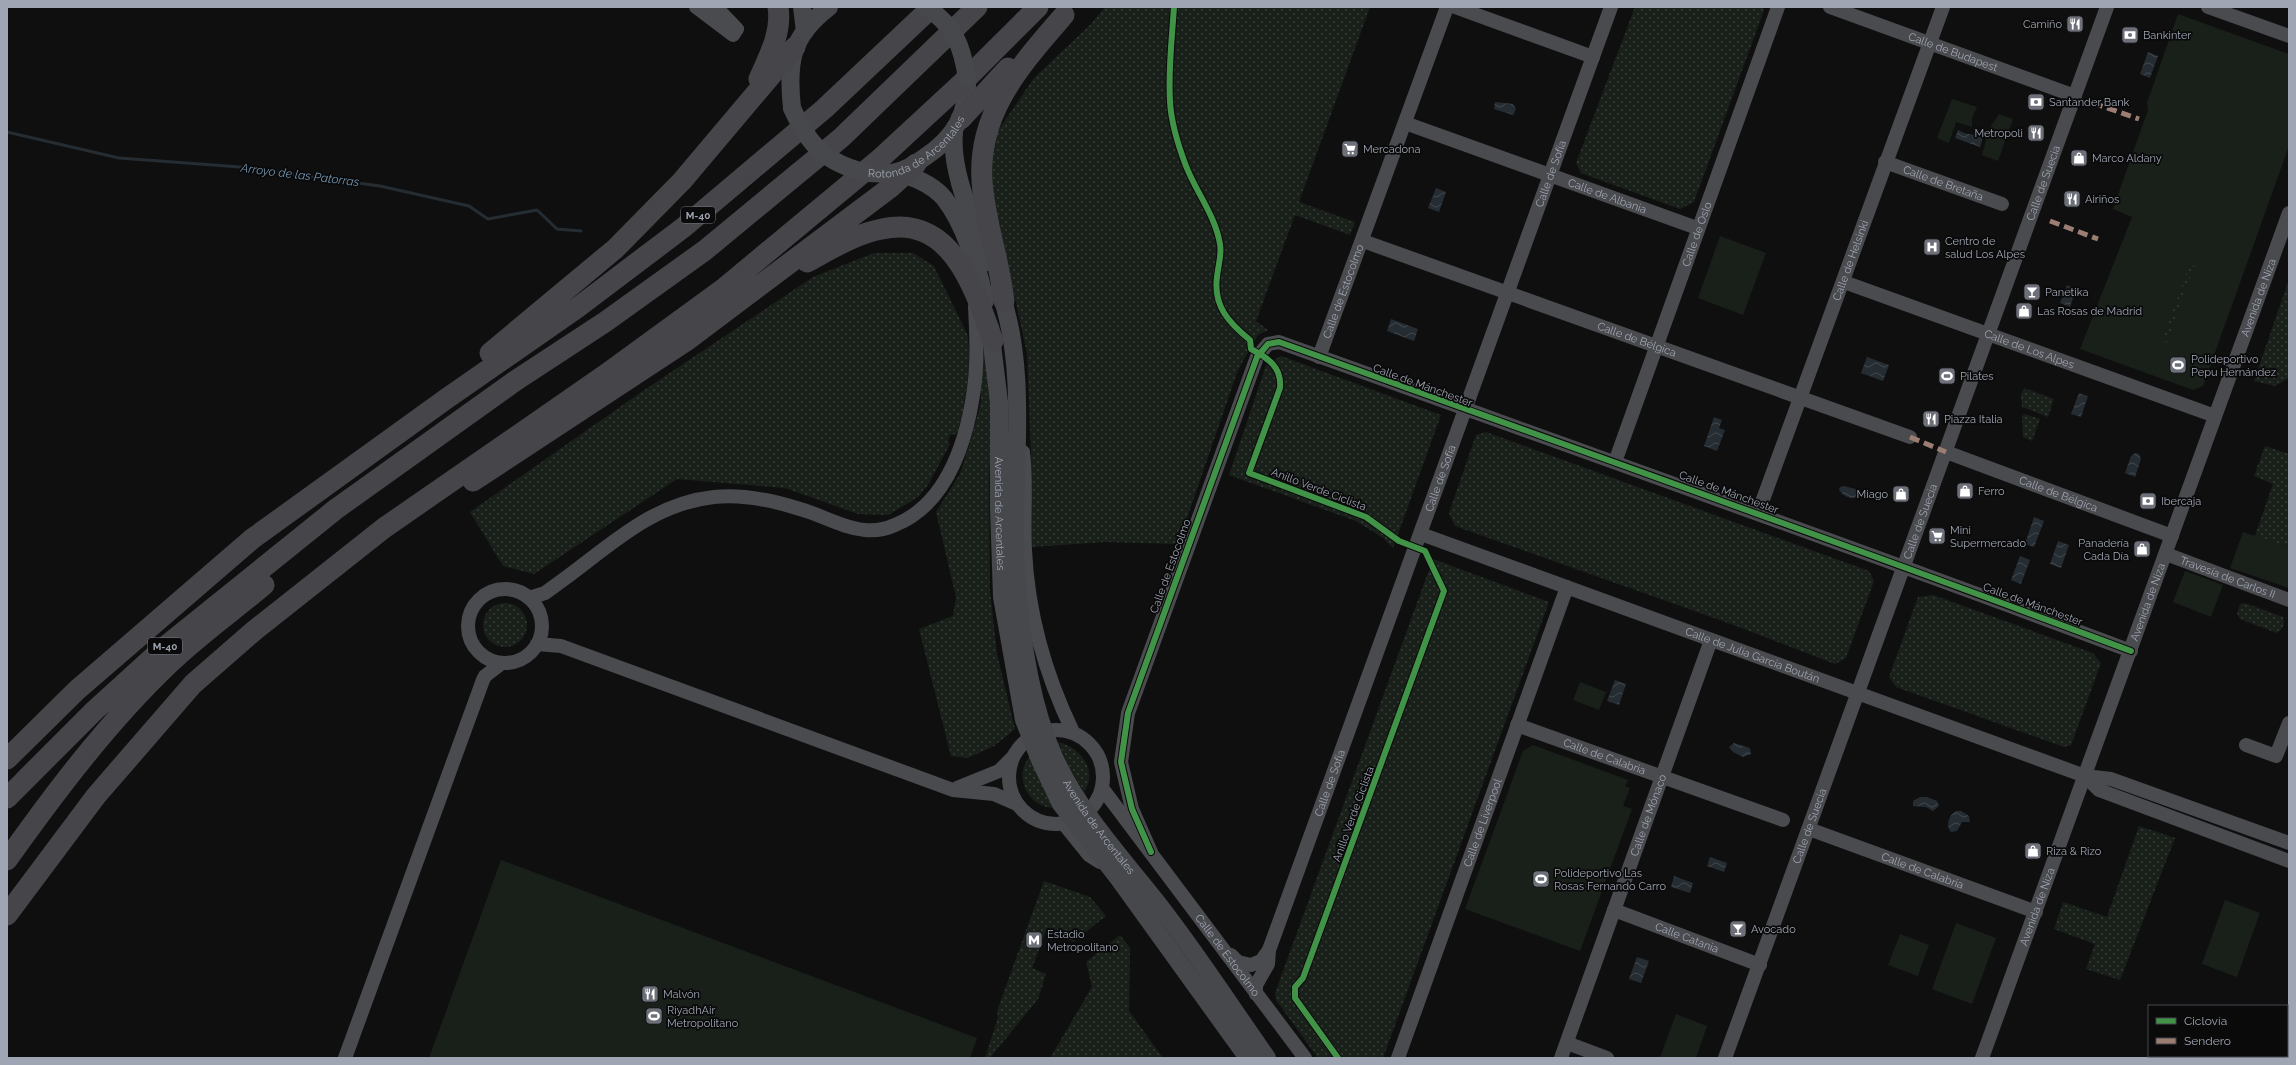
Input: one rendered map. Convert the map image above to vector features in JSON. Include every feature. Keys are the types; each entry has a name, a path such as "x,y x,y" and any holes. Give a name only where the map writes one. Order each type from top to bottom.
{"highway":[{"path":"749,101 775,41 779,26 778,7"},
{"name":"M-40","path":"7,759 77,690 252,539 446,399 577,308 684,227 824,109 932,7"},
{"name":"M-40","path":"7,798 95,710 161,650 336,509 515,381 605,322 704,250 835,143 977,7"},
{"path":"7,915 96,796 193,684 255,630 384,528 605,375 723,289 882,157 962,83 1038,7"},
{"path":"958,126 1024,52 1068,11"},
{"path":"1004,301 1001,272 982,190 981,157 987,130 997,103 1032,52 1068,11"},
{"path":"446,399 485,357 615,249 682,181 800,39"},
{"path":"384,528 472,482 658,360 757,289 901,174"},
{"path":"757,289 851,239 880,229 904,227 926,232 941,243 958,261 975,291 993,341"},
{"path":"7,860 36,819 111,726 170,662 342,520 448,445 605,322"}],"main road":[{"name":"Rotonda de Arcentales","path":"802,7 800,39 789,78 792,108 801,128 813,146 844,168 867,173 901,174 936,150 958,126 967,96 967,78 962,52 957,39 941,19 926,7"},
{"path":"800,39 815,18 830,7"},
{"name":"Avenida de Arcentales","path":"958,126 952,149 956,170 1004,301 1013,353 1017,414 1016,571 1028,663 1036,707 1037,733"},
{"name":"Avenida de Arcentales","path":"901,174 913,186 924,191 951,211 964,235 977,269 993,341 999,402 999,508 1002,597 1019,700 1024,720 1037,733 1055,759 1075,819 1248,1058"},
{"name":"Avenida de Arcentales","path":"1075,819 1164,911 1267,1058"}],"street":[{"path":"696,7 733,35 737,29 716,7"},
{"name":"Calle de Estocolmo","path":"1151,852 1132,809 1121,762 1128,713 1257,357 1268,344 1280,342 1319,357 1363,241 1447,7"},
{"path":"1455,7 1594,57"},
{"name":"Calle de Sofía","path":"1222,948 1238,962 1251,965 1261,961 1269,950 1611,7"},
{"name":"Calle de Oslo","path":"1615,462 1697,228 1778,7"},
{"name":"Calle de Budapest","path":"1830,7 2075,96"},
{"name":"Calle de Helsinki","path":"1758,513 1844,282 1885,162 1943,7"},
{"name":"Calle de Suecia","path":"1725,1058 2107,7"},
{"path":"2208,7 2238,12 2289,36"},
{"name":"Calle de Albania","path":"1405,123 1697,228"},
{"name":"Calle de Bretaña","path":"1885,162 2002,204"},
{"name":"Avenida de Niza","path":"1982,1058 2215,416 2283,247 2289,213"},
{"name":"Calle de Bélgica","path":"1363,241 1655,347 1910,437"},
{"name":"Calle de Los Alpes","path":"1844,282 2215,416"},
{"path":"529,598 545,593 635,525 658,513 682,504 714,497 748,496 800,509 853,528 867,531 888,528 906,521 923,509 938,493 956,457 972,403 977,360 975,291"},
{"name":"Calle de Mánchester","path":"1319,357 1465,411 1758,513 2130,651"},
{"name":"Avenida de Arcentales","path":"1017,414 1025,472 1024,524 1030,601 1036,635 1047,670 1072,732"},
{"name":"Calle de Bélgica","path":"1946,452 2172,536"},
{"name":"Calle de Julia García Boután","path":"1421,534 2085,776 2104,777 2289,843"},
{"name":"Travesía de Carlos II","path":"2166,554 2289,600"},
{"name":"Calle de Liverpool","path":"1398,1058 1567,588"},
{"path":"345,1058 485,676 502,663 522,658 537,644 542,627 541,616 536,606 529,598 520,592 509,589 487,593 478,600 468,621 472,643 479,652 485,657 502,663"},
{"path":"542,627 561,646"},
{"name":"Calle de Mónaco","path":"1561,1058 1711,640"},
{"path":"537,644 561,646 952,790 994,794 1017,804"},
{"path":"479,652 485,676"},
{"path":"2246,745 2276,756 2289,723"},
{"name":"Calle de Calabria","path":"1517,725 1783,820"},
{"path":"952,790 999,771 1012,758 1020,746 1037,733 1054,729 1072,732 1083,737 1098,754 1103,771 1102,788 1096,802 1075,819 1040,821 1025,813 1017,804 1009,782 1012,758"},
{"name":"Calle de Julia García Boután","path":"2085,776 2099,790 2289,861"},
{"name":"Calle de Estocolmo","path":"1102,788 1305,1058"},
{"path":"2190,824 2196,810"},
{"name":"Calle de Calabria","path":"1809,829 2036,912"},
{"name":"Calle Catania","path":"1614,910 1760,965"},
{"name":"Calle de Sofía","path":"1256,994 1256,985 1268,964 1269,950"},
{"path":"1567,1043 1607,1058"}],"shaded area":[{"path":"1105,7 1370,7 1299,202 1355,222 1350,235 1295,215 1256,321 1268,330 1258,335 1238,370 1178,544 1106,542 1031,547 1031,453 1027,354 988,171 995,135 1034,78 1091,24"},
{"path":"1635,7 1763,7 1764,10 1694,202 1680,209 1581,173 1576,163"},
{"path":"2178,14 2289,54 2289,146 2203,386 2193,390 2080,349 2132,217 2113,209 2148,110 2147,103"},
{"path":"1952,99 1977,107 1972,118 1972,127 1956,122 1949,143 1937,138"},
{"path":"1999,114 2013,119 1998,161 1982,155 1989,129"},
{"path":"1720,236 1766,253 1743,315 1698,298"},
{"path":"874,253 913,253 934,266 968,336 970,366 962,416 957,434 950,435 948,441 950,444 928,485 918,497 888,515 858,514 785,488 677,479 534,574 503,566 470,512 637,395 813,277"},
{"path":"2192,259 2196,260 2167,342 2162,341"},
{"path":"2289,279 2289,378 2275,386 2254,381"},
{"path":"985,354 992,405 989,482 990,591 997,654 1015,729 994,746 968,758 951,756 919,629 953,616 956,597 936,512 960,474 972,436 981,402 980,355"},
{"path":"1281,356 1441,415 1393,548 1383,538 1356,521 1229,475 1266,365"},
{"path":"2024,388 2054,399 2048,417 2022,407 2021,395"},
{"path":"2025,414 2040,419 2032,441 2023,437 2022,416"},
{"path":"1486,432 1869,571 1874,581 1846,658 1835,664 1731,624 1455,526 1449,513 1476,435"},
{"path":"2265,446 2289,454 2289,547 2255,536 2273,484 2254,476"},
{"path":"2243,532 2289,547 2289,588 2230,568"},
{"path":"1433,559 1549,602 1383,1058 1318,1058 1276,1000 1275,993"},
{"path":"2185,571 2223,585 2211,617 2173,602"},
{"path":"1933,595 2093,653 2101,663 2071,745 2064,747 1896,687 1889,677 1918,597"},
{"path":"505,603 517,607 523,613 527,625 523,637 517,643 505,647 493,643 487,637 483,625 487,613 493,607"},
{"path":"2245,603 2283,617 2284,624 2281,630 2277,633 2240,619 2237,613 2240,604"},
{"path":"1580,682 1606,692 1599,710 1573,700"},
{"path":"1058,742 1073,749 1080,754 1085,761 1089,776 1088,784 1084,792 1068,765"},
{"path":"1533,745 1628,780 1625,786 1630,788 1623,806 1632,809 1580,951 1465,909 1523,751"},
{"path":"1030,756 1056,808 1046,807 1038,803 1031,798 1026,790 1023,782 1023,773 1025,764"},
{"path":"2139,826 2175,838 2120,980 2086,969 2095,944 2054,929 2063,902 2107,917"},
{"path":"501,860 977,1038 970,1058 429,1058"},
{"path":"1044,881 1090,897 1106,916 1073,942 1047,928 1032,968 1046,974 1038,999 990,1058 985,1058 998,1017 997,1011"},
{"path":"2225,900 2260,913 2237,977 2202,964"},
{"path":"1956,923 1996,938 1972,1004 1932,989"},
{"path":"1900,934 1929,945 1918,976 1888,965"},
{"path":"1120,935 1130,948 1129,1011 1163,1058 1050,1058 1092,987 1086,962"},
{"path":"1676,1014 1707,1026 1696,1058 1660,1058"}],"water":[{"path":"2148,52 2158,56 2150,78 2140,74"},
{"path":"1495,102 1513,104 1516,109 1513,115 1494,109"},
{"path":"1958,130 1964,133 1983,137 1980,147 1955,138"},
{"path":"1436,188 1446,192 1439,212 1428,208"},
{"path":"2067,285 2076,289 2070,307 2060,303"},
{"path":"1391,319 1418,329 1414,341 1387,331"},
{"path":"1867,357 1889,365 1883,381 1861,373"},
{"path":"2079,393 2088,396 2081,417 2071,414"},
{"path":"1714,417 1722,420 1719,428 1725,430 1717,451 1704,446"},
{"path":"2135,453 2139,454 2141,459 2135,477 2125,473 2131,456"},
{"path":"1844,486 1859,490 1861,495 1852,498 1843,495 1839,490 1840,487"},
{"path":"2034,517 2044,521 2034,547 2025,544"},
{"path":"2058,541 2069,545 2061,568 2050,564"},
{"path":"2020,556 2030,560 2021,584 2011,580"},
{"path":"1615,680 1626,684 1619,705 1607,701"},
{"path":"1734,743 1750,748 1751,754 1743,757 1733,752 1729,747"},
{"path":"1920,797 1927,797 1937,801 1939,806 1933,811 1926,807 1913,806 1913,801"},
{"path":"1956,811 1961,811 1969,816 1970,822 1962,822 1957,831 1951,832 1948,827 1950,818"},
{"path":"1710,857 1727,863 1724,872 1707,866"},
{"path":"1674,876 1693,883 1690,893 1671,887"},
{"path":"1637,957 1649,961 1641,983 1629,979"}],"waterway":[{"name":"Arroyo de las Patorras","path":"7,132 119,158 240,167 380,186 469,206 488,219 537,210 557,229 581,231"}],"marked path":[{"path":"2093,103 2139,119"},
{"path":"2050,221 2098,239"},
{"path":"1910,437 1946,452"}],"cycle path":[{"name":"Anillo Verde Ciclista","path":"1174,7 1170,54 1170,101 1173,126 1186,166 1210,213 1218,233 1221,252 1216,287 1220,305 1229,320 1250,340 1251,349 1273,364 1279,374 1280,388 1249,473 1366,517 1399,541 1425,551 1444,591 1303,978 1295,987 1295,998 1338,1058"},
{"path":"1151,852 1132,809 1121,762 1128,713 1257,357 1268,344 1279,342 2025,611 2131,651"}],"place":[{"name":"Camiño","path":"2075,24"},
{"name":"Bankinter","path":"2130,35"},
{"name":"Santander Bank","path":"2036,102"},
{"name":"Metropoli","path":"2036,133"},
{"name":"Mercadona","path":"1350,149"},
{"name":"Marco Aldany","path":"2079,158"},
{"name":"Airiños","path":"2072,199"},
{"name":"Centro de salud Los Alpes","path":"1932,247"},
{"name":"Panetika","path":"2032,292"},
{"name":"Las Rosas de Madrid","path":"2024,311"},
{"name":"Polideportivo Pepu Hernández","path":"2178,365"},
{"name":"Pilates","path":"1947,376"},
{"name":"Piazza Italia","path":"1931,419"},
{"name":"Ferro","path":"1965,491"},
{"name":"Miago","path":"1901,494"},
{"name":"Ibercaja","path":"2148,501"},
{"name":"Mini Supermercado","path":"1937,536"},
{"name":"Panadería Cada Día","path":"2142,549"},
{"name":"Riza & Rizo","path":"2033,851"},
{"name":"Polideportivo Las Rosas Fernando Carro","path":"1541,879"},
{"name":"Avocado","path":"1738,929"},
{"name":"Estadio Metropolitano","path":"1034,940"},
{"name":"Malvón","path":"650,994"},
{"name":"RiyadhAir Metropolitano","path":"654,1016"}]}
